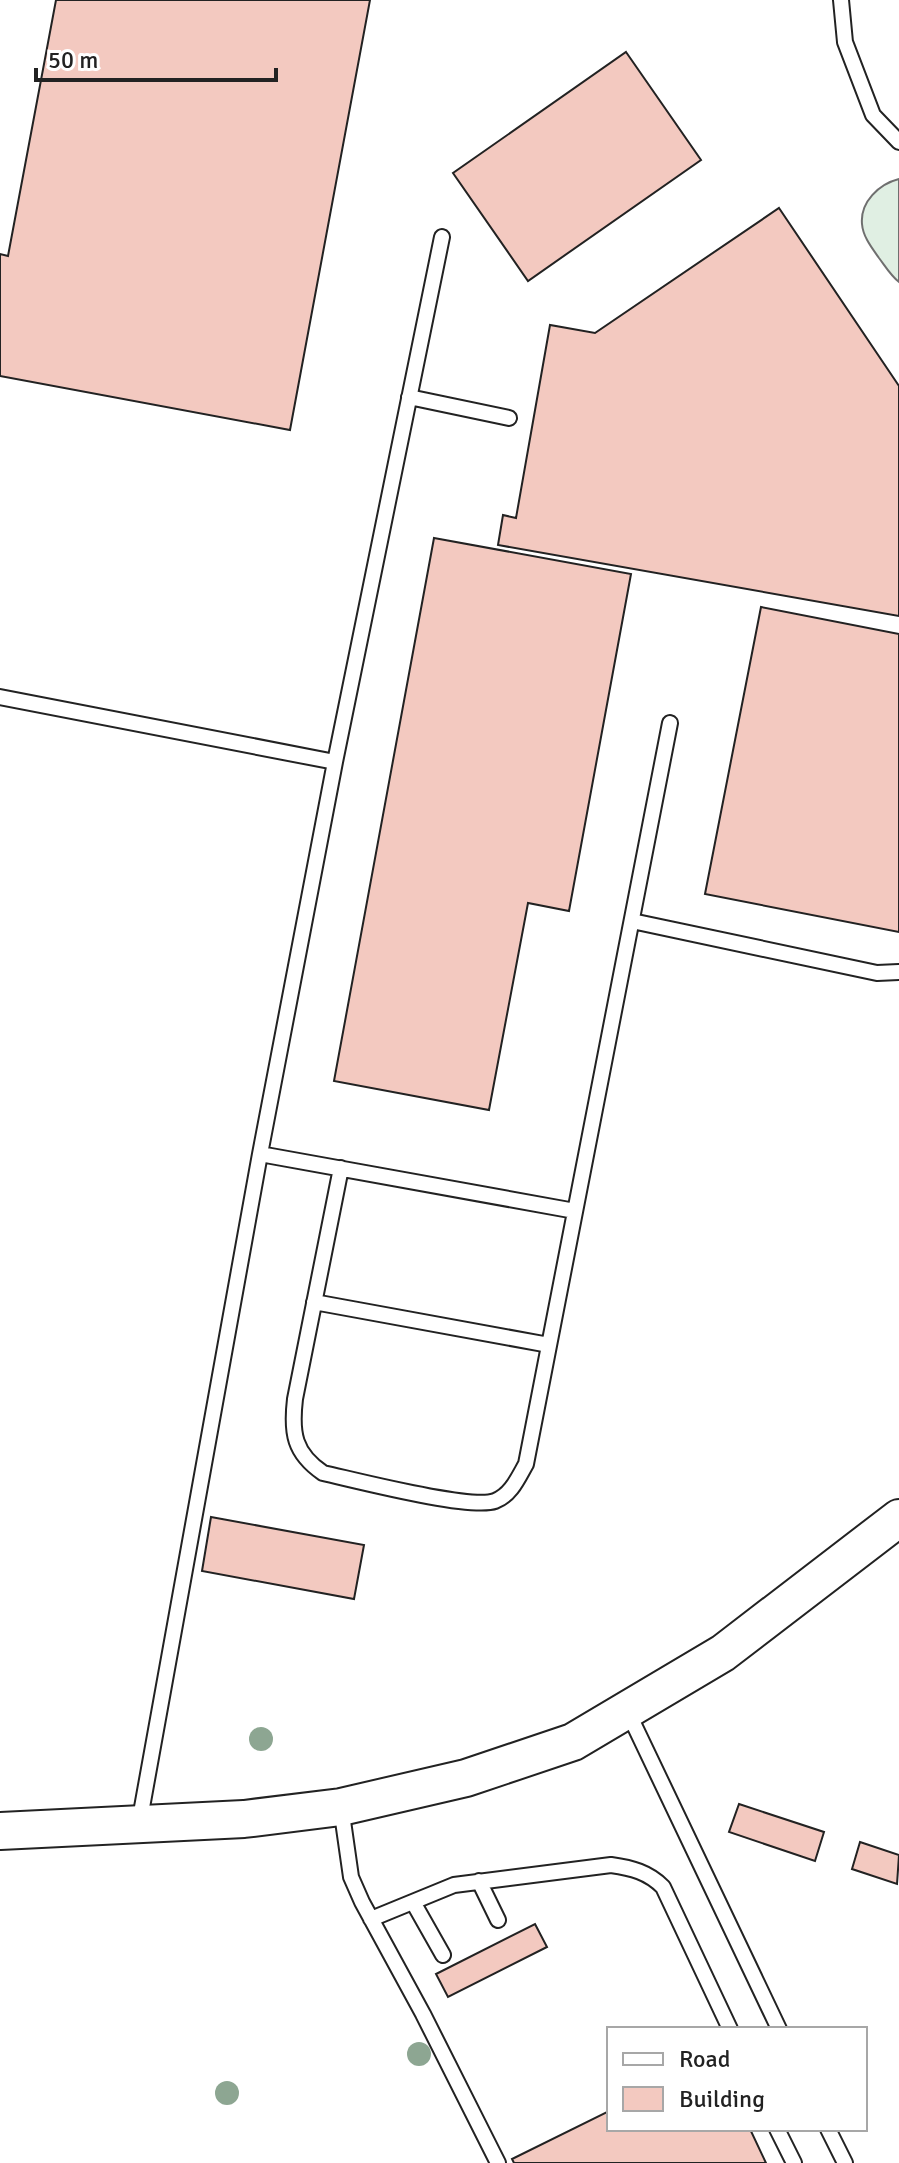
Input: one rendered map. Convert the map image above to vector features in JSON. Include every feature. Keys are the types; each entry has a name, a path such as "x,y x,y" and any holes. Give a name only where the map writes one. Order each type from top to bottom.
{"street":[{"path":"0,1831 244,1819 341,1807 466,1778 573,1742 723,1653 899,1518"}],"lane":[{"path":"841,0 845,42 873,115 899,142"},
{"path":"139,1825 260,1154 335,762 442,237"},
{"path":"409,397 509,418"},
{"path":"0,697 335,762"},
{"path":"341,1168 293,1421 298,1448 309,1463 323,1473 468,1503 495,1501 514,1487 526,1464 670,723"},
{"path":"632,921 877,973 899,972"},
{"path":"260,1154 575,1211"},
{"path":"314,1302 549,1345"},
{"path":"627,1710 778,2027"},
{"path":"341,1807 351,1877 498,2163"},
{"path":"371,1919 454,1885 611,1865 634,1869 653,1877 663,1887 729,2027"},
{"path":"479,1881 498,1920"},
{"path":"413,1902 443,1955"},
{"path":"778,2131 794,2163"},
{"path":"829,2131 845,2163"}],"green space":[{"path":"899,179 899,282 871,246 864,233 862,216 872,195 884,185"}],"building":[{"path":"56,0 370,0 290,430 0,376 0,254 8,256"},
{"path":"626,52 701,160 528,281 453,173"},
{"path":"779,208 899,386 899,616 498,545 503,515 516,518 550,325 595,333"},
{"path":"434,538 631,574 569,911 528,903 489,1110 334,1081"},
{"path":"761,607 899,634 899,932 705,894"},
{"path":"211,1517 364,1545 354,1599 202,1571"},
{"path":"739,1804 824,1832 815,1861 729,1832"},
{"path":"860,1842 899,1855 897,1884 852,1869"},
{"path":"535,1924 547,1947 448,1997 436,1974"},
{"path":"607,2112 607,2131 751,2131 766,2163 514,2163 512,2159"}]}
